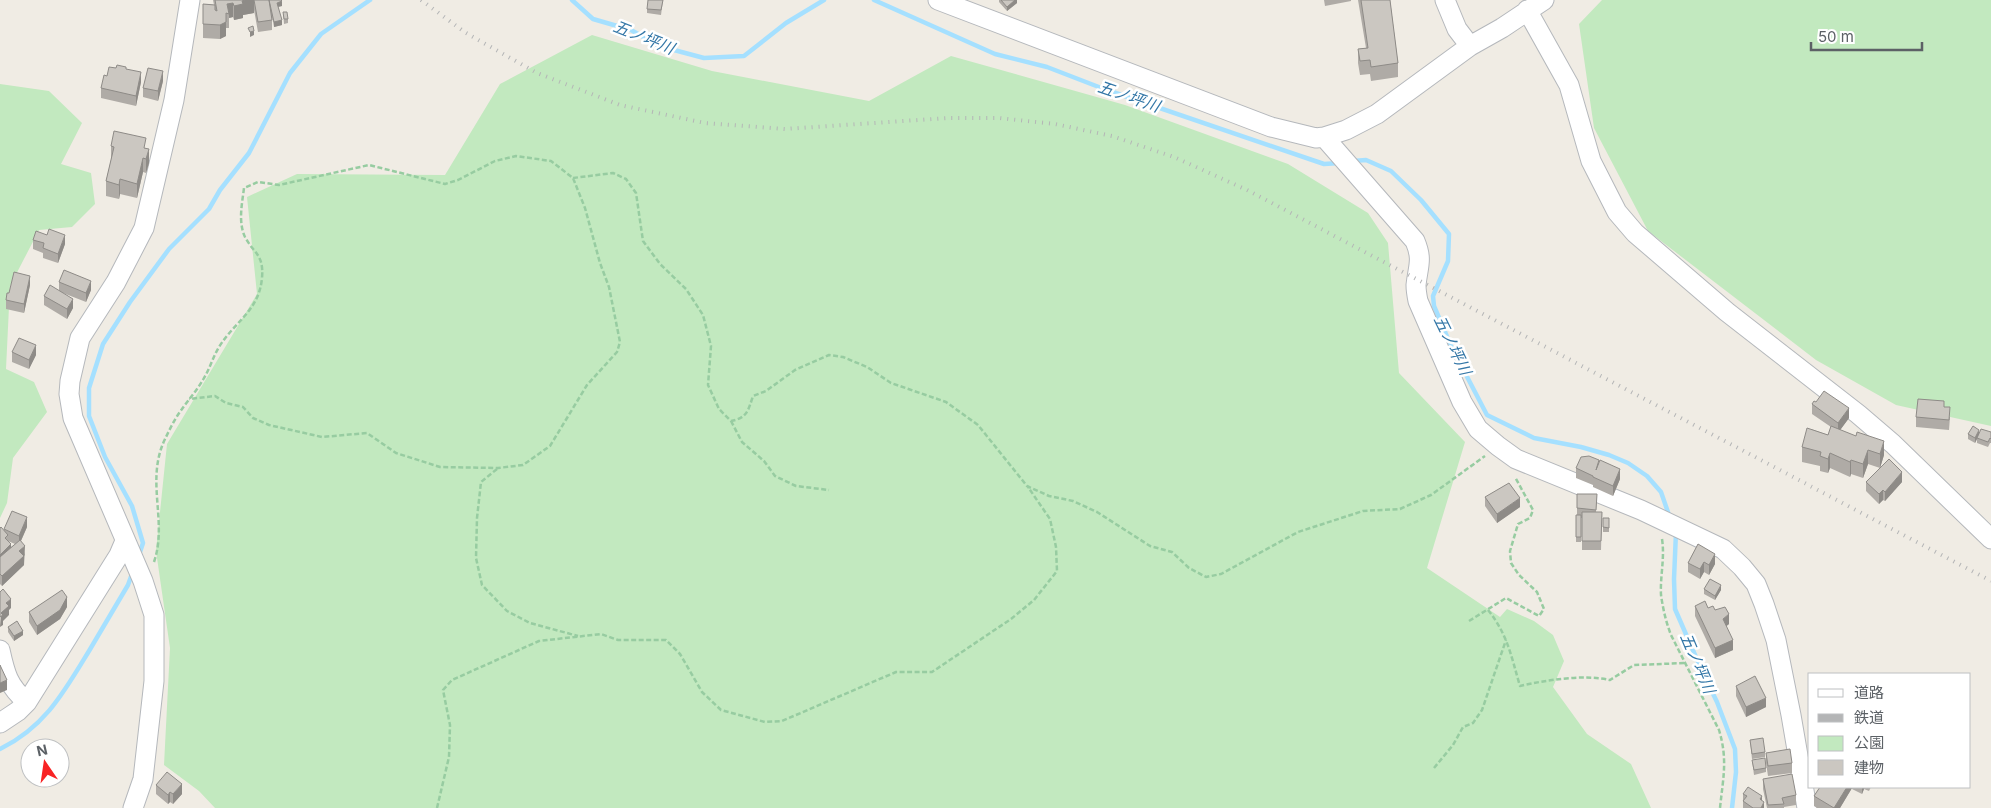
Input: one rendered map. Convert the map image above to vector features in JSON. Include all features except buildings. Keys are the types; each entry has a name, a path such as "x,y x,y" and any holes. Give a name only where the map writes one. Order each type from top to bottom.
{"street":[{"path":"133,808 143,779 154,681 154,614 144,581 73,418 69,394 70,381 80,338 116,282 144,228 174,100 190,0"},
{"path":"938,0 1271,127 1328,143 1415,241 1420,253 1420,270 1416,285 1418,301 1462,402 1478,429 1516,459 1654,516 1723,549 1756,584 1776,640 1807,808"},
{"path":"1445,0 1457,29 1470,46"},
{"path":"1328,143 1346,130 1377,114 1470,46 1502,28 1544,0"},
{"path":"1528,10 1569,85 1591,161 1617,212 1635,233 1727,312 1865,420 1893,444 1991,538"},
{"path":"0,723 18,711 27,702 119,554 125,541"},
{"path":"0,650 7,676 15,692 27,702"}],"path":[{"path":"144,581 153,565 159,548 160,535 156,507 157,459 176,418 189,399 203,380 218,348 256,302 262,278 261,260 246,238 241,224 244,188 258,182 279,185 369,165 445,184 458,180 495,161 516,156 551,161 573,178 586,208 600,263 609,287 620,342 616,352 587,384 550,446 523,465 498,468 440,467 396,453 367,433 322,437 269,425 253,418 243,407 226,403 215,396 189,399"},
{"path":"573,178 613,173 626,180 636,193 643,241 660,264 686,289 703,315 711,346 708,385 719,409 731,421 742,442 764,461 775,476 796,486 829,490"},
{"path":"437,808 449,757 450,724 442,690 452,680 539,641 601,634 618,640 666,640 680,654 702,692 721,710 765,722 782,721 896,672 932,672 1011,619 1034,600 1057,571 1056,547 1050,519 1028,486 978,425 946,402 891,383 866,367 843,357 829,355 795,370 766,391 753,396 748,411 741,419 731,421"},
{"path":"1028,486 1049,496 1073,501 1097,512 1150,546 1172,552 1189,568 1206,577 1221,574 1298,532 1363,511 1400,509 1423,499 1438,491 1498,446"},
{"path":"498,468 481,482 477,518 476,558 482,585 507,611 530,623 580,637"},
{"path":"1469,621 1506,598 1539,616 1544,609 1537,592 1519,575 1511,563 1510,551 1518,524 1530,518 1532,510 1511,471"},
{"path":"1654,516 1660,529 1664,548 1661,594 1666,622 1719,730 1724,746 1726,762 1720,808"},
{"path":"1488,610 1500,625 1507,639 1520,686 1538,682 1600,678 1610,680 1622,670 1634,665 1686,663"},
{"path":"1434,768 1453,745 1463,728 1473,723 1482,710 1507,639"}],"green space":[{"path":"1602,0 1991,0 1991,426 1896,405 1816,360 1648,231 1594,128 1579,24"},
{"path":"592,35 712,71 869,101 951,56 1125,105 1288,164 1368,213 1388,243 1399,373 1465,442 1427,568 1500,617 1507,609 1534,621 1553,635 1564,661 1553,687 1587,734 1631,764 1651,808 215,808 199,791 164,765 170,648 156,551 167,444 257,294 247,197 297,174 445,175 500,84"},
{"path":"0,84 49,91 82,123 61,164 91,173 95,204 72,227 39,230 10,286 6,369 34,382 47,412 13,458 7,503 0,518"}],"waterway":[{"path":"139,555 143,543 132,506 105,457 89,416 89,388 103,344 130,302 169,249 209,209 220,190 249,153 290,73 321,34 370,0"},
{"name":"五ノ坪川","path":"572,0 593,19 631,30 659,46 704,58 744,56 786,23 824,0"},
{"name":"五ノ坪川","path":"874,0 995,54 1047,67 1104,89 1324,164 1340,163"},
{"name":"五ノ坪川","path":"1353,161 1366,160 1391,171 1421,200 1449,234 1448,261 1433,296 1434,306 1451,346 1487,415 1534,438 1581,447 1628,463 1647,476 1661,492 1670,518"},
{"name":"五ノ坪川","path":"1676,532 1675,609 1717,702 1735,749 1736,772 1732,808"},
{"path":"0,749 29,730 62,694 128,585 133,571"}],"railway":[{"path":"421,0 466,33 537,73 620,105 705,123 785,129 948,118 999,118 1055,124 1112,136 1174,157 1247,190 1991,581"}]}
